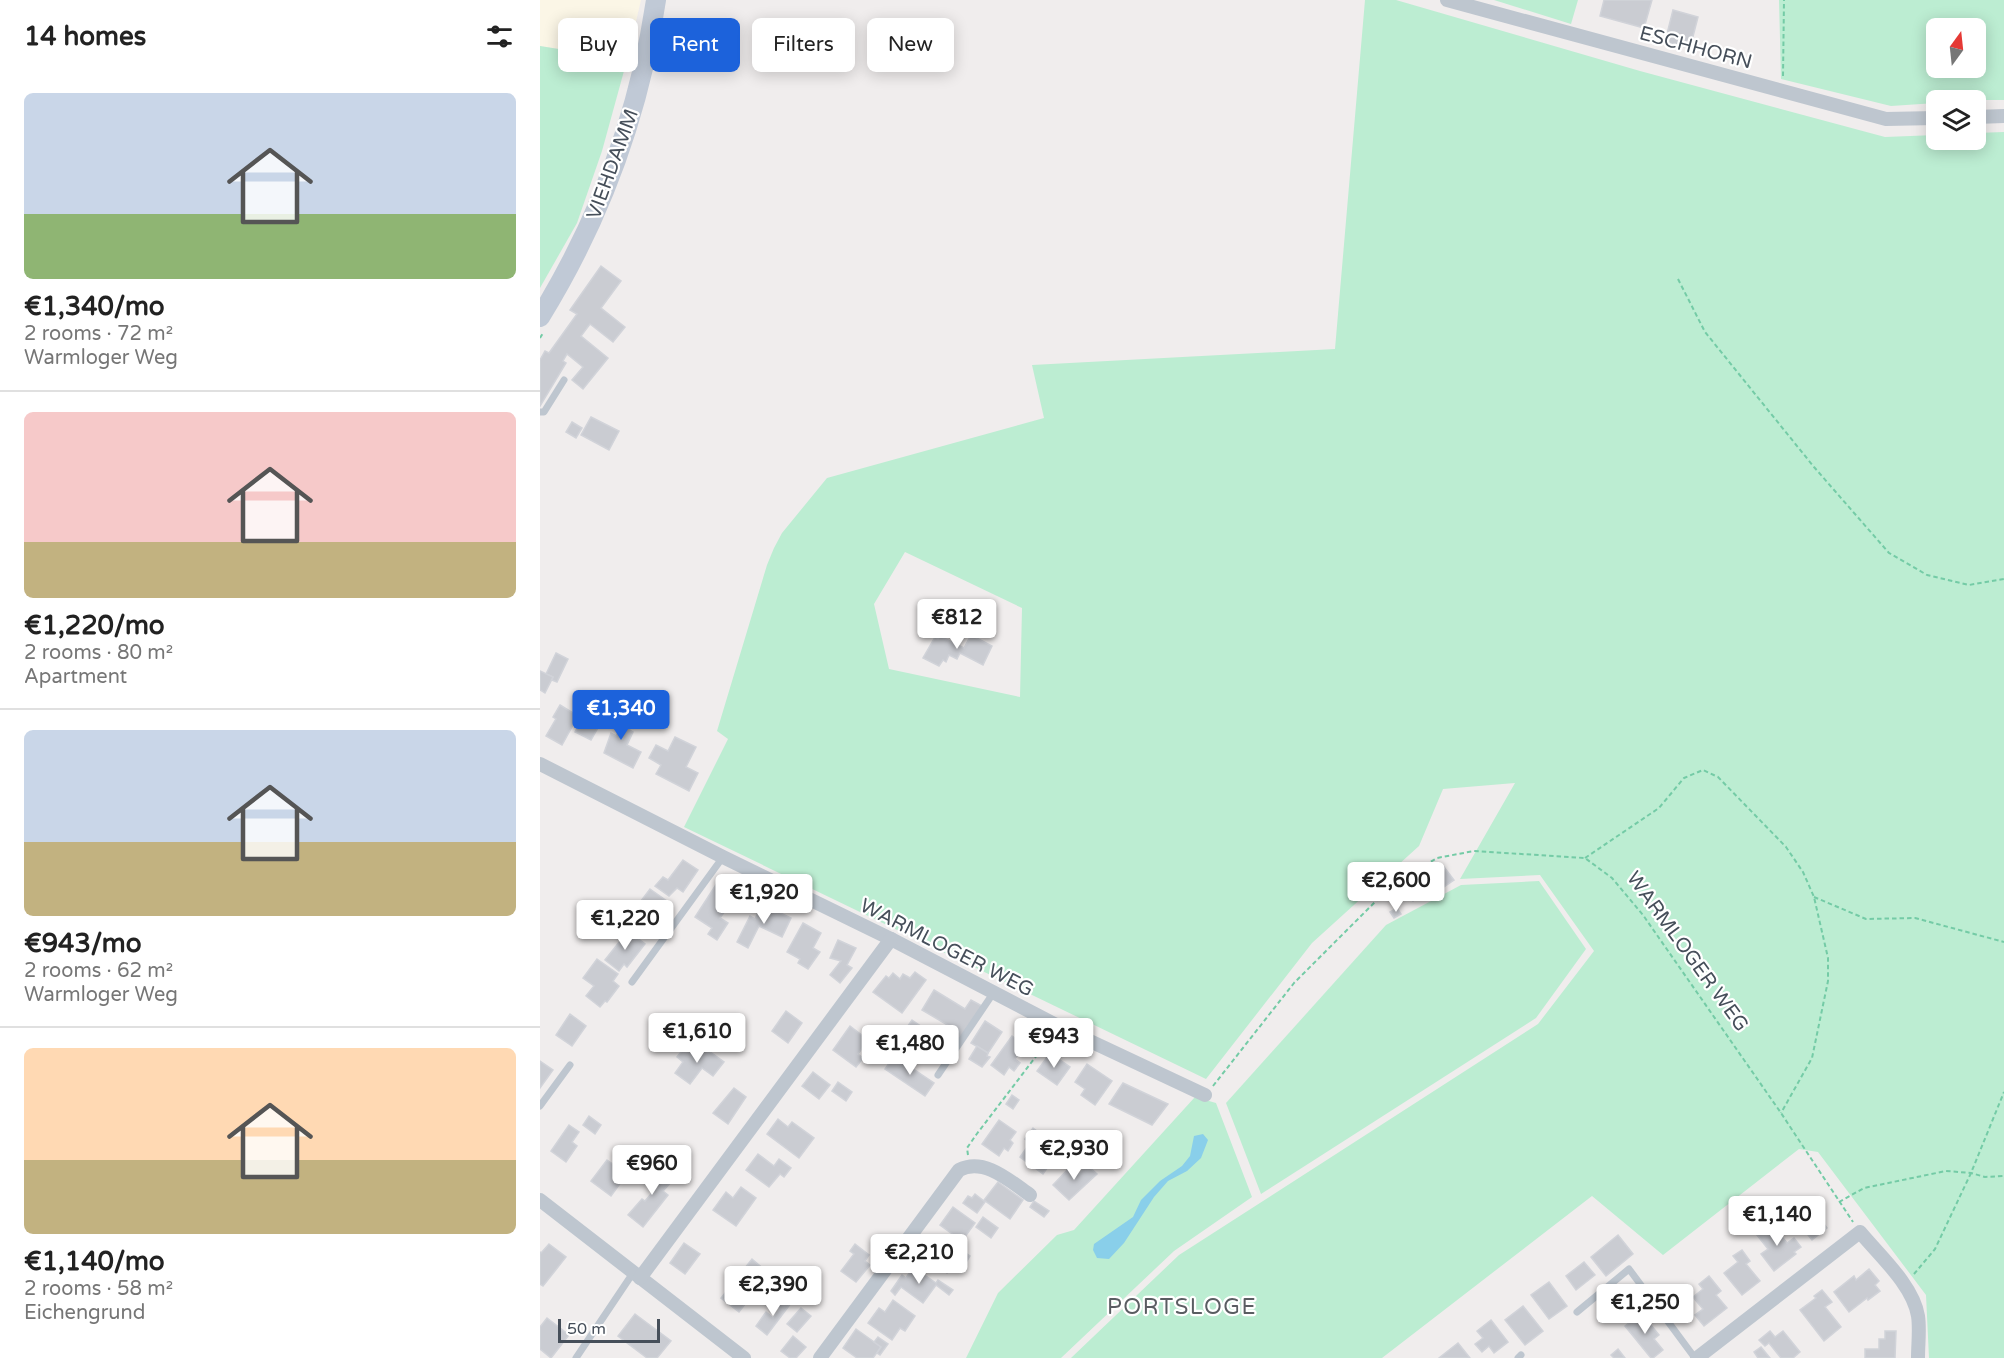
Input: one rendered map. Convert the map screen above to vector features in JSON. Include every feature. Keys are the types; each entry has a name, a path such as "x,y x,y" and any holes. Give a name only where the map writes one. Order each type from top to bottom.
{"main road":[{"name":"VIEHDAMM","path":"540,317 583,240 622,148 644,71 656,0"}],"street":[{"name":"ESCHHORN","path":"1447,0 1886,119 1926,118"},
{"path":"1986,117 2004,116"},
{"name":"WARMLOGER WEG","path":"540,764 891,939 1058,1026 1205,1095"},
{"path":"636,1276 891,939"},
{"path":"820,1358 959,1170 969,1164 994,1170 1030,1195"},
{"path":"540,1200 744,1358"},
{"path":"1696,1358 1860,1232 1905,1285 1914,1302 1918,1317 1918,1358"}],"lane":[{"path":"540,412 544,412 564,380"},
{"path":"632,982 723,857"},
{"path":"938,1075 994,992"},
{"path":"540,1106 570,1065"},
{"path":"1577,1312 1629,1269 1696,1358"},
{"path":"576,1358 636,1276"}],"path":[{"path":"1782,91 1784,0"},
{"path":"1678,279 1705,332 1814,468 1889,553 1928,575 1969,585 2004,579"},
{"path":"1205,1095 1294,983 1392,885 1437,858 1474,851 1585,858 1659,808 1684,778 1703,770 1718,777 1786,847 1803,872 1814,897 1828,958 1828,981 1812,1058 1781,1113"},
{"name":"WARMLOGER WEG","path":"1585,858 1612,878 1643,915 1781,1113 1860,1232"},
{"path":"1814,897 1866,919 1915,918 2004,942"},
{"path":"969,1164 968,1148 1058,1026"},
{"path":"1905,1285 1935,1248 1971,1173 2004,1092"},
{"path":"1839,1202 1864,1188 1946,1170 1985,1177 2004,1176"}],"shaded area":[{"path":"540,0 641,0 637,18 558,18 558,49 540,46"}],"green space":[{"path":"1365,0 1396,0 1640,71 1885,137 1926,135 1926,150 1986,150 1986,133 2004,132 2004,1358 1929,1358 1926,1295 1818,1152 1799,1149 1663,1255 1592,1196 1382,1358 1071,1358 1179,1255 1538,1024 1594,951 1540,875 1460,879 1515,783 1443,789 1419,846 1312,943 1206,1079 684,827 728,739 717,731 767,565 782,533 827,478 1044,418 1032,365 1335,349","holes":["905,552 1022,608 1020,697 889,669 874,604"]},
{"path":"1494,0 1578,0 1571,24"},
{"path":"1779,0 2004,0 2004,100 1986,100 1986,90 1926,90 1926,104 1891,106 1781,79"},
{"path":"540,46 558,49 558,72 624,72 602,151 577,223 540,288"},
{"path":"1539,881 1586,949 1536,1018 1261,1194 1226,1103 1386,925 1461,885"},
{"path":"1195,1097 1216,1103 1252,1197 1174,1251 1061,1358 966,1358 998,1293 1057,1235 1074,1230"}],"water":[{"path":"1203,1134 1208,1140 1201,1158 1187,1171 1168,1181 1154,1197 1124,1243 1109,1259 1097,1258 1093,1250 1094,1244 1133,1217 1141,1200 1160,1181 1182,1166 1190,1156 1194,1136"}],"building":[{"path":"1604,0 1652,0 1644,28 1600,16"},
{"path":"1673,10 1698,17 1690,48 1665,42"},
{"path":"601,266 621,281 601,308 625,327 613,342 590,324 581,336 608,358 583,389 572,380 583,367 567,354 563,361 566,363 540,406 540,360 545,351 549,353 577,314 570,310"},
{"path":"591,417 619,431 609,450 581,435"},
{"path":"572,422 582,428 576,438 566,432"},
{"path":"971,635 992,646 983,665 960,653 957,659 949,655 946,662 943,660 939,666 923,658 935,637 938,639 940,636 964,648"},
{"path":"556,653 568,659 557,682 546,674"},
{"path":"540,671 553,677 545,693 540,690"},
{"path":"560,705 578,716 562,745 546,736 556,719 553,717"},
{"path":"611,711 630,720 626,728 633,732 627,745 641,752 633,768 604,753 611,733 616,736 619,731 605,724"},
{"path":"583,717 599,726 591,740 575,732"},
{"path":"675,737 696,747 686,767 698,773 689,791 656,774 661,765 649,758 656,745 668,751"},
{"path":"683,860 698,870 683,892 677,888 669,896 655,886 663,877 668,880"},
{"path":"1444,867 1454,880 1426,899 1423,894 1413,901 1404,889 1425,875 1427,879"},
{"path":"719,880 738,892 720,918 728,923 717,940 708,934 712,928 695,917"},
{"path":"650,889 671,904 649,933 628,918"},
{"path":"762,904 791,918 782,937 759,926 748,948 737,942 750,916 755,919"},
{"path":"1397,908 1401,914 1394,918 1390,912"},
{"path":"803,923 821,933 813,948 820,952 808,969 798,963 800,959 787,952"},
{"path":"628,931 645,944 627,967 624,964 619,971 605,960"},
{"path":"838,940 856,948 847,965 852,968 840,983 830,975 841,961 830,958"},
{"path":"597,959 618,974 613,981 619,986 607,1002 605,1001 600,1007 586,996 594,986 583,978"},
{"path":"915,972 926,980 902,1013 873,992 886,976 889,978 893,973 900,979 903,974 910,978"},
{"path":"934,990 965,1009 971,1000 982,1006 957,1044 945,1036 951,1027 922,1010"},
{"path":"786,1011 802,1023 788,1043 772,1031"},
{"path":"570,1014 586,1026 572,1046 556,1035"},
{"path":"912,1020 922,1027 915,1037 905,1030"},
{"path":"985,1021 1002,1032 988,1053 971,1043"},
{"path":"850,1026 868,1040 858,1054 863,1058 856,1067 833,1050"},
{"path":"1012,1036 1025,1045 1015,1059 1020,1063 1014,1071 1009,1067 1004,1075 991,1065"},
{"path":"876,1037 886,1043 878,1053 869,1046"},
{"path":"977,1046 990,1057 982,1067 969,1059"},
{"path":"685,1047 699,1058 706,1049 724,1062 713,1076 702,1068 690,1084 675,1073 683,1062 677,1057"},
{"path":"1050,1053 1070,1067 1057,1085 1037,1071"},
{"path":"894,1056 934,1083 925,1096 885,1069"},
{"path":"540,1061 553,1070 540,1088"},
{"path":"1087,1064 1112,1081 1095,1105 1081,1095 1085,1089 1075,1082"},
{"path":"813,1072 830,1085 819,1099 802,1086"},
{"path":"838,1082 852,1092 846,1101 832,1091"},
{"path":"1123,1083 1168,1104 1152,1125 1109,1104"},
{"path":"734,1088 746,1097 728,1124 713,1113"},
{"path":"1012,1095 1019,1100 1013,1109 1006,1104"},
{"path":"589,1116 601,1125 595,1134 583,1125"},
{"path":"778,1119 788,1127 792,1122 814,1138 799,1158 767,1134"},
{"path":"999,1120 1016,1132 1010,1140 1013,1143 1008,1151 1004,1148 999,1156 982,1144"},
{"path":"569,1125 579,1132 572,1142 577,1146 566,1162 551,1151"},
{"path":"1033,1128 1038,1132 1034,1138 1057,1154 1043,1174 1020,1157 1030,1143 1025,1139"},
{"path":"1069,1134 1075,1138 1065,1153 1059,1149"},
{"path":"758,1154 774,1166 779,1159 791,1168 784,1177 780,1174 769,1187 746,1170"},
{"path":"647,1157 652,1161 638,1181 623,1170 632,1159 641,1166"},
{"path":"607,1160 627,1174 611,1196 591,1181"},
{"path":"653,1164 673,1180 663,1191 668,1195 643,1227 628,1215 657,1187 643,1176"},
{"path":"1087,1165 1097,1174 1069,1200 1053,1185 1071,1166 1079,1174"},
{"path":"998,1182 1023,1200 1010,1219 984,1200"},
{"path":"741,1187 756,1198 736,1226 713,1210 726,1192 733,1198"},
{"path":"975,1194 985,1202 977,1213 963,1203 968,1196 972,1198"},
{"path":"1807,1197 1812,1204 1816,1200 1821,1206 1814,1212 1827,1228 1812,1240 1797,1221 1805,1214 1798,1205"},
{"path":"1034,1201 1049,1211 1044,1217 1030,1207"},
{"path":"953,1207 975,1223 962,1241 940,1225"},
{"path":"983,1217 998,1228 991,1238 976,1227"},
{"path":"1771,1223 1787,1243 1794,1238 1801,1247 1794,1252 1796,1254 1774,1271 1761,1254 1768,1249 1757,1235"},
{"path":"1618,1235 1633,1254 1606,1276 1591,1257"},
{"path":"937,1238 958,1253 961,1250 970,1256 967,1261 959,1255 947,1273 924,1257 919,1264 914,1260 925,1245 929,1248"},
{"path":"684,1243 700,1254 685,1274 670,1263"},
{"path":"549,1244 566,1257 543,1286 540,1284 540,1252"},
{"path":"855,1244 869,1255 865,1261 870,1265 856,1282 841,1271 854,1254 850,1251"},
{"path":"1742,1250 1750,1261 1746,1264 1760,1281 1742,1295 1724,1273 1738,1262 1733,1256"},
{"path":"752,1259 766,1271 746,1296 749,1299 739,1312 721,1298"},
{"path":"1584,1262 1595,1275 1576,1290 1566,1276"},
{"path":"913,1267 936,1283 938,1280 953,1290 949,1295 936,1285 923,1303 901,1287 895,1295 891,1291 902,1275 906,1278"},
{"path":"1869,1269 1879,1281 1875,1285 1880,1291 1849,1312 1834,1292 1854,1276 1856,1280"},
{"path":"1709,1276 1721,1291 1716,1295 1727,1308 1704,1326 1695,1315 1703,1309 1693,1297 1703,1289 1699,1284"},
{"path":"1549,1282 1567,1306 1549,1319 1531,1295"},
{"path":"1822,1290 1832,1302 1825,1307 1841,1327 1824,1341 1800,1310 1816,1298 1814,1296"},
{"path":"784,1297 791,1303 767,1335 756,1326 766,1312 773,1318 780,1308 777,1306"},
{"path":"893,1300 915,1316 905,1331 900,1328 892,1340 868,1323 879,1308 885,1312"},
{"path":"1523,1306 1543,1331 1525,1345 1505,1320"},
{"path":"801,1308 811,1316 797,1332 787,1324"},
{"path":"1641,1313 1659,1335 1654,1339 1663,1350 1653,1358 1625,1326"},
{"path":"635,1314 671,1341 657,1358 647,1358 618,1336"},
{"path":"547,1318 569,1335 551,1358 540,1349 540,1327"},
{"path":"1491,1320 1508,1342 1494,1353 1489,1346 1482,1352 1475,1344 1483,1338 1477,1331"},
{"path":"856,1329 881,1347 873,1358 857,1358 843,1348"},
{"path":"1770,1331 1775,1337 1783,1331 1800,1352 1793,1358 1781,1358 1769,1343 1765,1346 1759,1340"},
{"path":"1885,1331 1896,1331 1895,1358 1865,1358 1865,1349 1879,1349 1879,1339 1885,1339"},
{"path":"793,1336 806,1347 796,1358 790,1358 781,1351"},
{"path":"878,1337 888,1344 880,1355 877,1353 881,1347 874,1342"},
{"path":"1458,1343 1470,1358 1439,1358"},
{"path":"1761,1347 1770,1358 1758,1358 1754,1352"},
{"path":"1618,1349 1625,1358 1614,1358 1611,1355"}],"district":[{"name":"PORTSLOGE","path":"1182,1306"}]}
